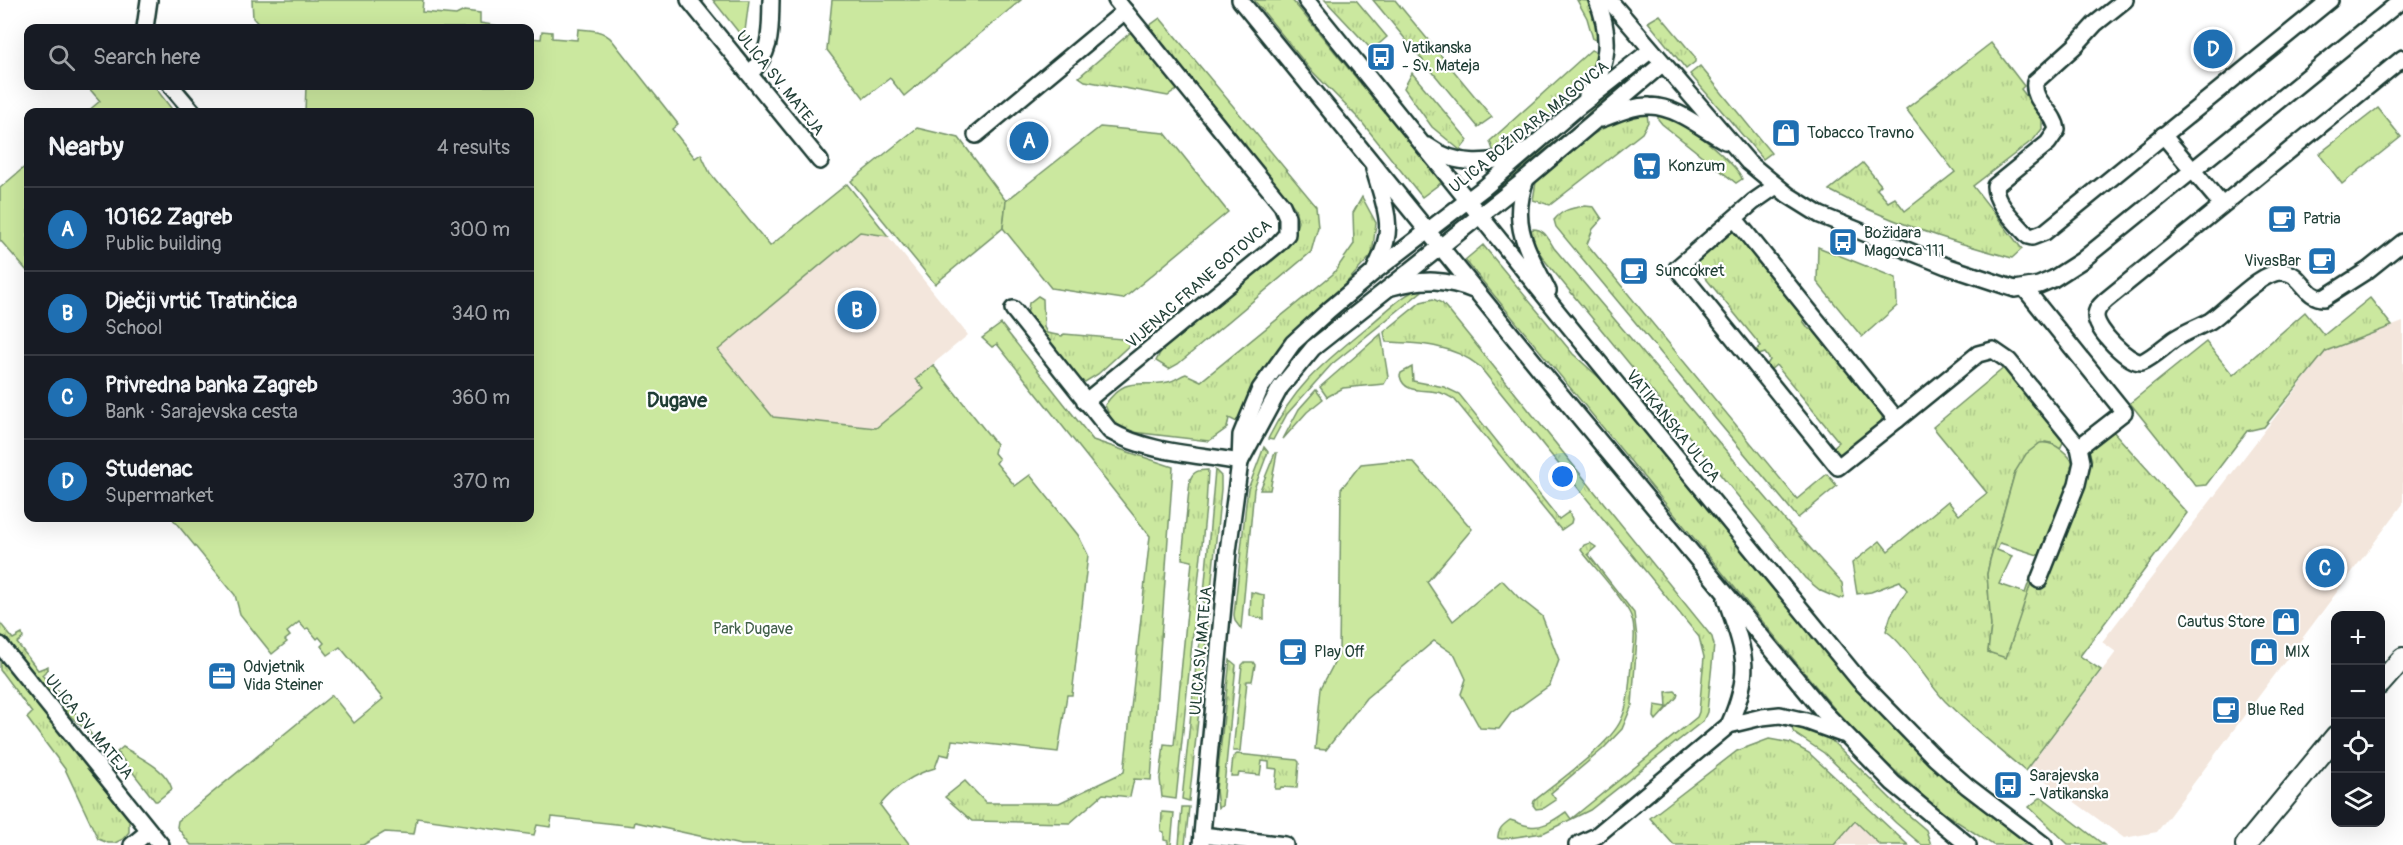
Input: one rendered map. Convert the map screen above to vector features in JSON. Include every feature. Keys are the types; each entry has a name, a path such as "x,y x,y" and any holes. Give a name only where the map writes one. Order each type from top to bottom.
{"main road":[{"path":"2385,678 2403,658"},
{"path":"2246,845 2331,742"}],"street":[{"path":"146,24 149,0"},
{"name":"ULICA SV. MATEJA","path":"689,0 820,161"},
{"path":"750,73 763,60 769,43 771,0"},
{"path":"1240,0 1723,591 1845,735 1950,840 1968,845"},
{"name":"VATIKANSKA ULICA","path":"1306,0 1825,640 1882,705 1935,758 1967,786 2044,845"},
{"path":"1577,108 1595,85 1606,53 1607,32 1597,0"},
{"path":"1609,0 1733,146 1776,186 1833,222 1992,283 2015,289 2025,289 2053,279 2081,261 2402,0"},
{"path":"2125,0 2095,24 2036,82 2036,98 2056,124 2057,130 2048,143 1995,186 2000,202 2028,236 2039,235 2330,0"},
{"name":"VIJENAC FRANE GOTOVCA","path":"976,135 1120,5 1282,205 1287,217 1287,234 1260,259 1085,402"},
{"name":"ULICA BOŽIDARA MAGOVCA","path":"1428,230 1467,201 1577,108 1652,50"},
{"path":"2403,58 2106,300 2096,311 2096,318 2099,326 2130,360 2136,363 2149,359 2176,338 2208,322 2256,284 2274,273 2289,273 2297,278 2311,295 2324,298 2368,270 2403,242"},
{"path":"1479,215 1526,179 1664,63"},
{"path":"174,90 190,108"},
{"path":"1593,122 1628,109 1654,106 1676,112 1733,146"},
{"path":"1413,134 1448,158 1474,162 1495,161 1536,145"},
{"path":"2163,135 2222,205"},
{"path":"1371,161 1389,228 1385,249 1374,272"},
{"path":"1526,179 1518,206 1519,227 1525,245 1560,315"},
{"path":"1776,186 1677,268 1838,467 1978,354 1993,350 2009,361 2079,447 2082,462 2077,484 2039,580"},
{"name":"ULICA SV. MATEJA","path":"1240,462 1280,388 1300,362 1327,336 1479,215"},
{"path":"1736,219 1897,420"},
{"name":"ULICA SV. MATEJA","path":"1202,840 1228,551 1240,462 1241,435 1249,413 1260,389 1278,361 1307,329 1428,230"},
{"path":"1384,290 1414,281 1435,280 1459,284 1478,292"},
{"path":"2025,289 2124,412 2079,447"},
{"path":"1013,309 1110,431 1124,439 1160,448 1240,462"},
{"path":"1723,591 1743,653 1745,670 1740,699 1729,725"},
{"name":"ULICA SV. MATEJA","path":"0,645 161,845"},
{"path":"1577,845 1596,836 1729,725 1780,715 1845,735"},
{"path":"132,845 149,831"},
{"path":"1202,840 1285,845"}],"shaded area":[{"path":"860,232 888,236 968,335 916,378 924,389 876,428 773,417 718,349"},
{"path":"2403,322 2403,504 2157,832 2124,838 2028,768 2116,652 2102,642 2326,351"},
{"path":"1855,821 1873,838 1880,845 1834,845"}],"green space":[{"path":"252,0 423,0 422,12 456,15 464,11 480,13 480,23 486,24 258,24 253,18"},
{"path":"713,0 749,0 744,39"},
{"path":"832,0 1021,0 904,96 890,78 864,98 827,50"},
{"path":"1254,0 1292,0 1442,182 1422,197 1360,120 1309,68"},
{"path":"1325,0 1356,0 1387,37 1372,50"},
{"path":"1373,0 1395,0 1492,117 1478,127"},
{"path":"1577,0 1589,1 1598,24 1600,41 1593,39 1587,18"},
{"path":"1660,15 1695,57 1695,62 1686,69 1648,22"},
{"path":"1160,18 1316,206 1318,227 1311,252 1178,364 1169,369 1156,361 1163,347 1294,235 1298,222 1295,208 1149,26"},
{"name":"Park Dugave","path":"578,29 601,32 612,40 678,124 672,129 695,158 701,154 710,173 770,246 847,184 888,236 860,232 718,350 773,417 876,428 924,389 916,379 933,365 996,444 994,453 999,459 996,463 1015,486 1030,475 1078,535 1088,555 1072,695 1067,695 1058,752 952,740 949,756 940,754 935,768 905,782 880,805 910,845 741,845 635,822 634,826 552,817 550,827 537,825 534,835 417,818 414,834 385,832 363,845 191,845 177,827 178,821 332,695 354,723 383,699 340,647 328,655 321,646 324,643 319,637 317,639 308,628 305,629 299,622 287,632 290,636 285,640 287,642 272,654 240,614 235,595 175,522 534,522 534,108 305,108 306,90 534,90 534,38 541,39 542,31 552,32 552,38 577,40"},
{"path":"1131,32 1178,89 1168,96 1085,81 1079,77"},
{"path":"1991,43 2024,86 2021,89 2042,117 2042,129 2034,139 1973,186 2022,249 2012,258 1965,245 1895,221 1829,190 1863,163 1881,185 1877,189 1888,202 1895,198 1905,211 1955,172 1906,109"},
{"path":"1591,50 1599,53 1583,88 1517,143 1494,153 1490,141"},
{"path":"1700,66 1771,153 1763,159 1690,74"},
{"path":"1412,73 1468,140 1460,150 1432,127 1404,88"},
{"path":"1630,75 1634,80 1501,189 1500,186 1572,128"},
{"path":"90,90 157,90 171,108 92,108 100,101"},
{"path":"2378,108 2401,137 2342,184 2319,154"},
{"path":"1658,112 1676,118 1702,137 1732,165 1742,179 1736,183 1662,124 1658,119"},
{"path":"1647,113 1648,122 1642,133 1550,205 1533,200 1536,182 1587,138 1615,122"},
{"path":"1100,127 1165,133 1228,212 1123,299 1051,288 1003,228 1006,201"},
{"path":"917,128 959,138 1006,201 1003,228 935,284 851,181"},
{"path":"24,167 24,267 0,240 0,188"},
{"path":"1362,197 1376,223 1372,255 1322,309 1241,424 1229,418 1227,428 1209,441 1124,431 1111,419 1105,405 1120,389 1133,384 1168,382 1186,374 1201,381 1333,274 1354,244 1353,213"},
{"path":"1585,206 1594,207 1602,219 1593,229 1587,244 1797,499 1827,474 1837,486 1798,518 1556,227 1554,220 1561,213"},
{"path":"1533,229 1546,235 1554,248 1790,526 1842,583 1844,597 1839,599 1821,591 1805,578 1546,262 1528,233"},
{"path":"1731,231 1739,234 1804,317 1803,321 1809,329 1816,330 1883,413 1875,430 1842,454 1831,449 1839,442 1776,365 1769,371 1766,366 1770,360 1765,353 1756,356 1753,353 1761,346 1699,270 1689,276 1687,267"},
{"path":"1483,245 1573,354 1613,390 1830,656 2032,845 1993,845 1939,810 1874,752 1837,712 1465,260"},
{"path":"1818,247 1896,278 1897,306 1862,337 1817,282"},
{"path":"1423,287 1422,291 1332,364 1287,414 1273,440 1268,439 1289,403 1312,375 1396,303"},
{"path":"1038,296 1043,299 1044,327 1047,333 1062,336 1064,334 1135,340 1098,374 1085,382 1075,378 1027,315 1029,303"},
{"path":"2370,298 2392,326 2326,351 2264,427 2247,431 2206,485 2196,486 2130,403 2206,342 2233,375 2305,312 2324,335"},
{"path":"1433,299 1442,303 1448,310 1712,637 1714,645 1707,712 1703,721 1590,810 1543,833 1498,838 1501,828 1510,820 1534,827 1549,823 1566,812 1571,819 1697,717 1704,657 1699,637 1479,366 1458,353 1446,349 1422,344 1386,342 1384,332 1421,302"},
{"path":"1001,324 1093,440 1173,467 1151,780 1134,779 1130,797 1103,794 1070,823 972,821 945,797 965,781 986,803 1059,803 1124,772 1150,536 997,344 992,347 982,338"},
{"path":"1381,334 1388,377 1384,384 1343,388 1327,397 1320,387"},
{"path":"1412,367 1413,381 1444,387 1459,394 1559,519 1569,512 1571,523 1561,530 1455,400 1442,393 1415,390 1406,386 1400,376"},
{"path":"2005,367 2064,440 2060,449 2045,442 2015,472 1987,574 1991,626 1988,652 2006,657 2032,578 2085,449 2111,429 2187,513 2080,656 2101,670 2025,771 1945,701 1901,645 1886,631 1891,615 1907,590 1900,581 1871,592 1857,594 1852,563 1880,541 1888,551 1948,501 1959,515 1987,493 1933,427"},
{"path":"1316,390 1323,399 1307,412 1283,439 1299,409"},
{"path":"2040,443 2052,444 2062,450 2076,468 2041,556 2000,543 1997,550 2012,556 1999,584 2025,593 2032,573 2034,574 2006,658 1988,652 1991,626 1987,574 2015,472 2026,454"},
{"path":"1264,447 1268,452 1254,489 1241,629 1234,615 1246,504 1248,489"},
{"path":"1275,453 1277,453 1270,490 1260,490"},
{"path":"1390,461 1413,462 1472,529 1427,582 1453,621 1502,580 1518,597 1542,616 1559,660 1550,685 1511,713 1499,729 1480,728 1461,694 1466,679 1455,655 1434,641 1366,698 1326,750 1315,749 1321,688 1339,654 1341,489 1361,464"},
{"path":"1208,470 1176,799 1162,797 1160,779 1164,744 1174,745 1192,561 1182,559 1190,480 1197,472"},
{"path":"1215,470 1221,476 1221,489 1205,650 1199,650"},
{"path":"1590,543 1596,547 1588,554 1634,613 1637,638 1632,705 1622,729 1603,749 1551,793 1556,800 1544,808 1536,809 1533,805 1534,801 1606,741 1621,720 1627,701 1634,641 1633,622 1628,609 1581,550 1584,545"},
{"path":"1251,592 1264,595 1264,619 1250,616"},
{"path":"0,623 13,639 22,634 23,638 17,643 38,670 48,666 42,675 55,691 58,690 94,738 63,709 0,634"},
{"path":"1197,656 1205,656 1189,801 1182,799"},
{"path":"0,658 129,820 129,832 123,839 115,843 108,843 98,839 65,769 27,718 32,713 0,670"},
{"path":"1230,660 1236,665 1222,806 1218,808 1216,790"},
{"path":"1245,662 1253,662 1255,665 1252,681 1247,681 1240,751 1233,751 1242,665"},
{"path":"1675,691 1678,694 1677,697 1656,720 1655,705 1667,707 1666,692"},
{"path":"1789,722 1822,733 1832,741 1926,830 1931,845 1922,845 1896,823 1824,753 1794,733"},
{"path":"1769,739 1791,743 1809,753 1908,845 1880,845 1855,821 1834,845 1674,845 1650,818 1737,751"},
{"path":"123,747 158,769 172,789 155,801 117,752"},
{"path":"1237,754 1297,760 1299,762 1297,788 1275,789 1277,769 1269,768 1269,762 1262,761 1260,775 1239,773 1238,776 1231,776 1233,757"},
{"path":"2040,798 2104,845 2068,844 2029,807"},
{"path":"1182,807 1189,807 1185,845 1179,845"},
{"path":"1162,812 1174,813 1171,845 1164,840 1164,832 1161,831"}],"place":[{"name":"Studenac","path":"2213,49"},
{"name":"Vatikanska - Sv. Mateja","path":"1381,57"},
{"name":"Tobacco Travno","path":"1786,133"},
{"name":"10162 Zagreb","path":"1029,141"},
{"name":"Konzum","path":"1647,166"},
{"name":"Patria","path":"2282,219"},
{"name":"Božidara Magovca 111","path":"1843,242"},
{"name":"VivasBar","path":"2322,261"},
{"name":"Suncokret","path":"1634,271"},
{"name":"Dječji vrtić Tratinčica","path":"857,310"},
{"name":"Privredna banka Zagreb","path":"2325,568"},
{"name":"Cautus Store","path":"2286,622"},
{"name":"Play Off","path":"1293,652"},
{"name":"MIX","path":"2264,652"},
{"name":"Odvjetnik Vida Steiner","path":"222,676"},
{"name":"Blue Red","path":"2226,710"},
{"name":"Sarajevska - Vatikanska","path":"2008,785"}],"district":[{"name":"Dugave","path":"677,400"}]}
